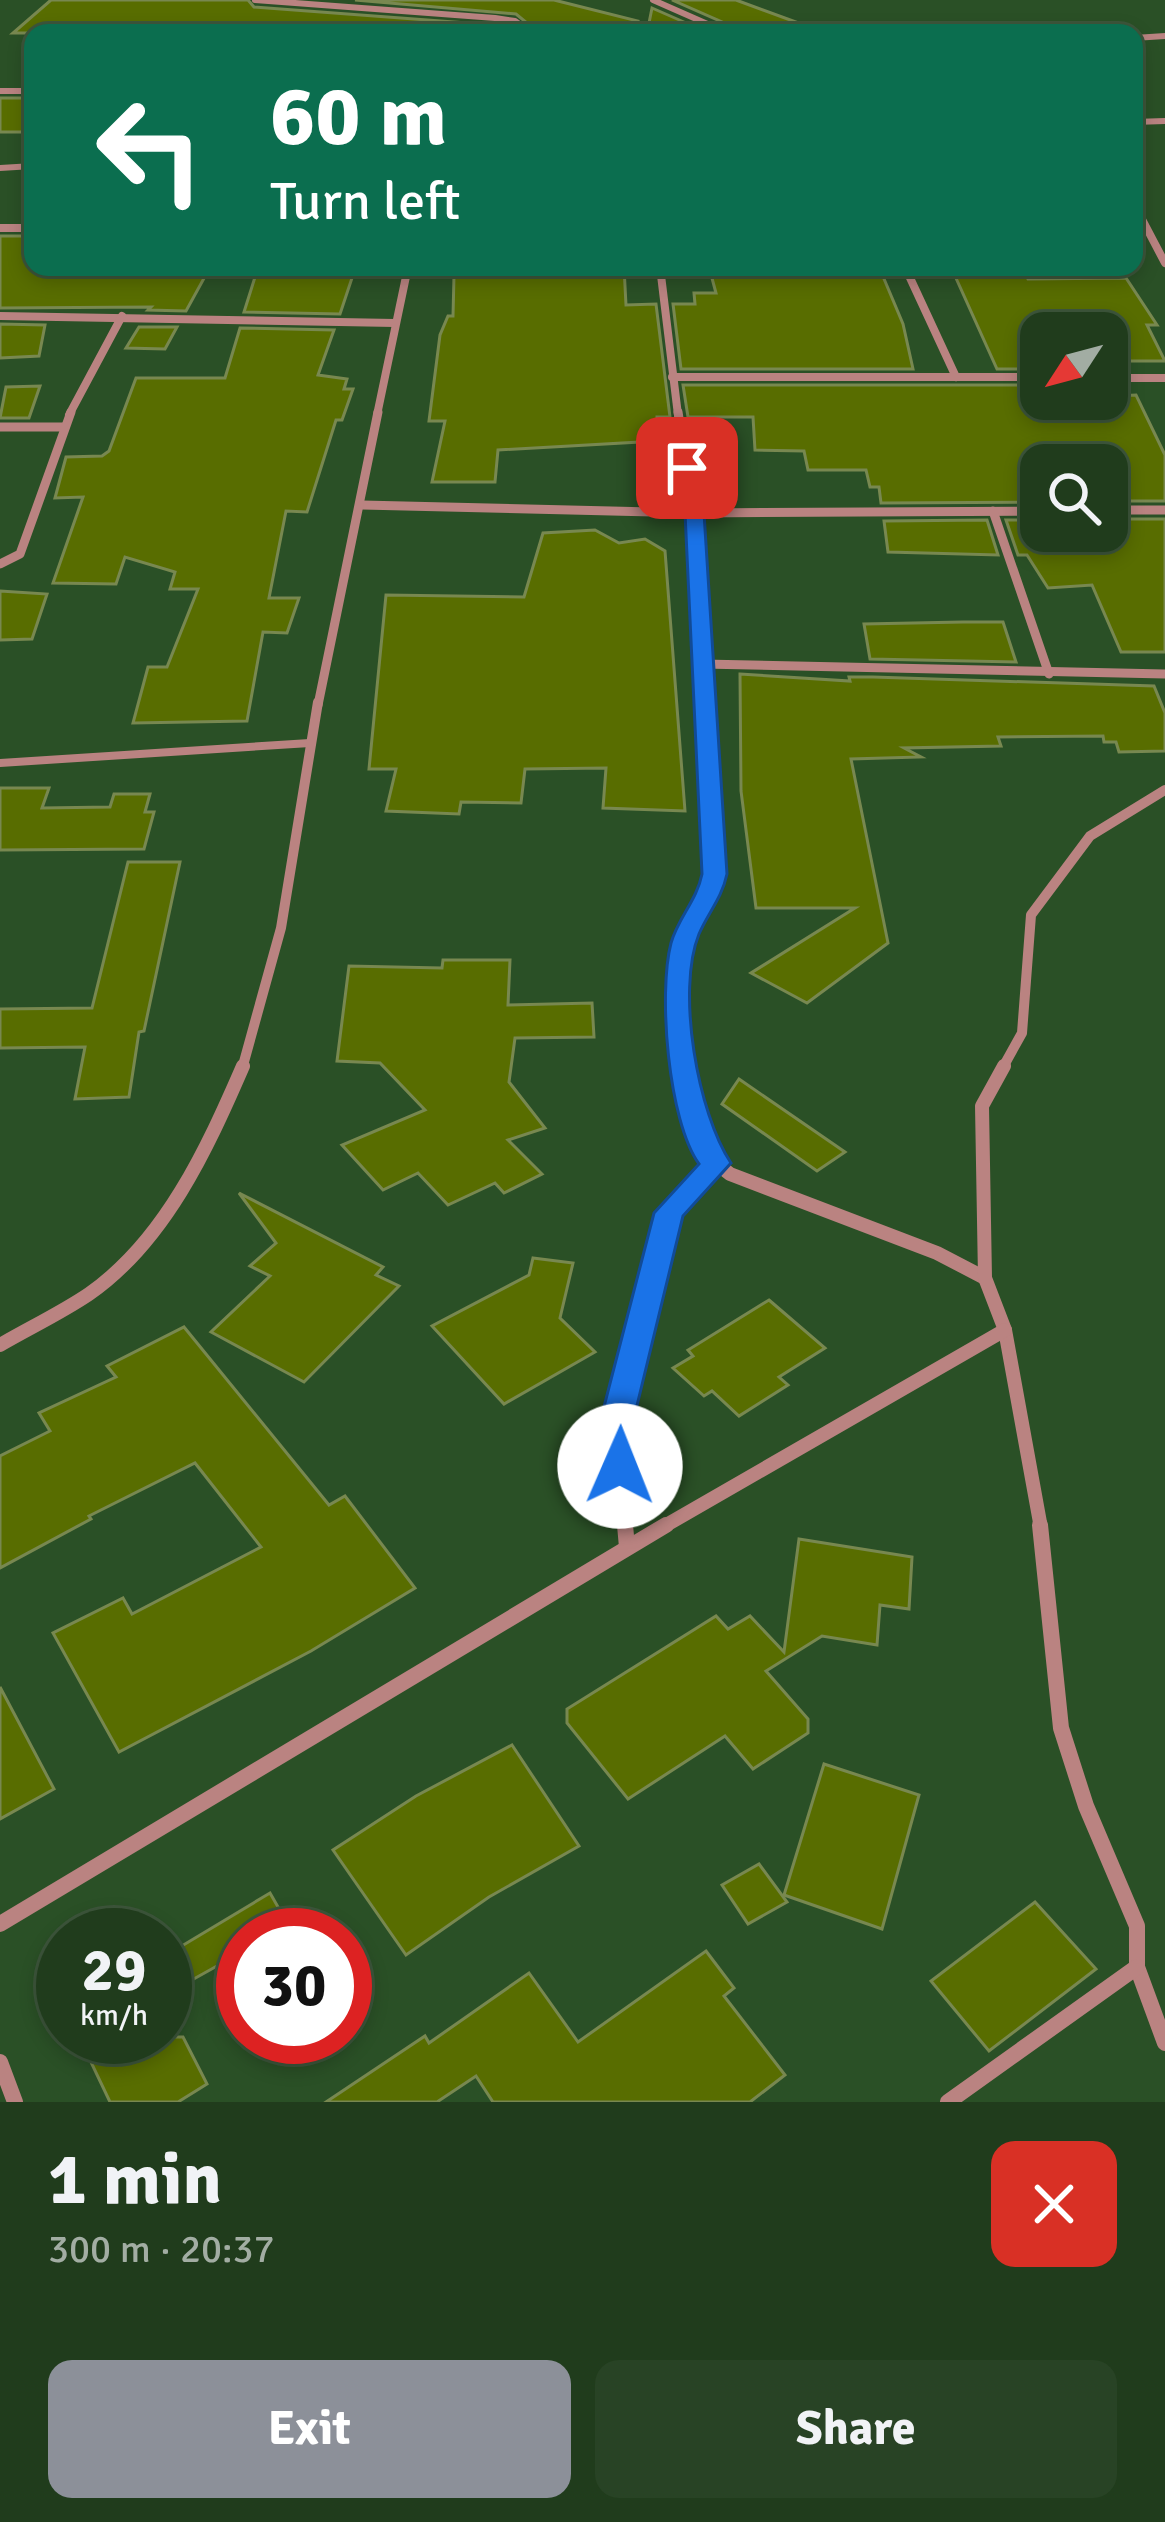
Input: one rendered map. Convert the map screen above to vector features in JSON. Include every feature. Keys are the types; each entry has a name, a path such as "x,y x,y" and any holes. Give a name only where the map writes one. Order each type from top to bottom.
{"street":[{"path":"255,0 496,17 519,24"},
{"path":"357,10 379,0"},
{"path":"652,0 707,24"},
{"path":"1143,221 1165,263"},
{"path":"0,1345 90,1293 142,1246 208,1148 252,1045 281,928 310,743 407,276"},
{"path":"662,276 694,513 715,874 711,892 686,936 675,984 686,1078 707,1156 730,1174 937,1253 985,1278"},
{"path":"909,276 956,377"},
{"path":"0,316 394,322"},
{"path":"0,564 20,554 63,427 122,316"},
{"path":"672,377 1020,377"},
{"path":"1128,378 1165,378"},
{"path":"0,427 63,427"},
{"path":"362,505 694,513 1020,511"},
{"path":"1128,510 1165,510"},
{"path":"993,511 1049,674"},
{"path":"702,664 1165,674"},
{"path":"1165,790 1090,836 1030,915 1022,1033 982,1106 985,1278 1005,1330 1041,1529 1061,1727 1086,1806 1137,1926 1137,1967 1165,2043"},
{"path":"627,1547 616,1426 652,1269 669,1213 717,1163"},
{"path":"0,1924 627,1547 1005,1330"},
{"path":"948,2102 1137,1967"},
{"path":"0,2062 15,2102"}],"lane":[{"path":"0,763 310,743"}],"building":[{"path":"51,0 248,0 254,7 481,24 24,24 24,33 13,33"},
{"path":"355,0 554,0 638,21 528,24 516,14"},
{"path":"672,0 736,0 801,24 726,24"},
{"path":"652,8 688,24 649,24"},
{"path":"0,98 24,98 24,132 0,132"},
{"path":"0,236 24,236 24,276 205,276 186,311 0,308"},
{"path":"255,276 353,276 340,314 244,312"},
{"path":"454,276 624,276 626,305 656,304 670,417 657,417 657,441 498,450 495,482 432,482 445,421 429,421 440,335 448,316 453,316"},
{"path":"711,276 883,276 903,324 913,369 681,369 673,304 695,304 694,293 716,293"},
{"path":"955,276 1126,278 1157,325 1147,325 1165,361 1128,361 1128,312 1020,312 1020,369 997,369"},
{"path":"0,324 45,325 39,356 0,358"},
{"path":"139,327 177,327 165,349 126,348"},
{"path":"240,328 334,330 318,375 347,379 344,389 353,389 342,420 336,420 307,512 286,511 269,598 299,598 287,633 263,632 247,721 133,723 148,667 167,667 198,589 170,589 175,572 125,557 116,584 53,583 83,497 55,498 66,457 102,456 109,451 136,378 225,378"},
{"path":"683,385 1020,385 1020,420 1128,420 1128,395 1136,395 1165,455 1165,501 1128,501 1128,444 1020,444 1020,502 881,503 879,487 870,487 866,470 808,470 804,451 755,450 753,417 688,417"},
{"path":"40,386 29,418 0,418 6,387"},
{"path":"1128,519 1165,519 1165,652 1121,652 1092,585 1048,588 1027,555 1018,555 1006,520 1020,520 1020,552 1128,552"},
{"path":"987,520 998,555 888,552 884,521"},
{"path":"595,530 619,543 645,539 665,551 685,811 603,808 606,768 525,769 521,803 461,802 459,814 386,811 396,769 369,769 386,595 524,597 543,533"},
{"path":"0,591 47,594 32,639 0,640"},
{"path":"1003,622 1016,662 870,659 864,624"},
{"path":"740,674 850,681 849,677 873,677 1154,686 1165,713 1165,751 1119,752 1116,742 1104,742 1103,736 998,737 1001,746 904,748 921,757 851,759 888,943 807,1003 751,973 855,908 756,908 741,791"},
{"path":"0,788 49,788 42,808 110,807 114,794 150,794 145,812 154,812 144,849 0,850"},
{"path":"128,862 180,862 144,1031 139,1032 129,1097 75,1099 85,1047 0,1048 0,1009 92,1008"},
{"path":"443,960 510,960 508,1005 592,1003 594,1037 515,1038 509,1082 545,1128 508,1140 542,1174 504,1193 495,1183 448,1205 418,1173 383,1190 342,1145 425,1110 380,1063 337,1061 349,966 442,968"},
{"path":"739,1079 845,1152 817,1171 722,1104"},
{"path":"239,1193 383,1267 376,1275 399,1286 304,1382 211,1332 270,1276 250,1266 276,1243"},
{"path":"533,1258 573,1263 560,1318 595,1352 504,1404 432,1326 529,1275"},
{"path":"769,1300 825,1348 779,1377 788,1385 739,1416 712,1391 704,1396 673,1368 693,1356 688,1350"},
{"path":"184,1327 329,1505 345,1496 415,1588 311,1651 119,1752 53,1633 123,1598 132,1614 261,1547 195,1463 0,1568 0,1456 50,1431 39,1413 116,1377 107,1366"},
{"path":"799,1539 912,1557 909,1609 880,1605 877,1645 822,1636 766,1671 808,1719 808,1733 753,1769 725,1736 628,1799 567,1723 567,1709 716,1616 728,1629 750,1616 784,1652"},
{"path":"0,1687 54,1789 0,1819"},
{"path":"512,1745 579,1846 489,1897 406,1955 333,1850 416,1796"},
{"path":"824,1764 919,1795 882,1929 784,1895"},
{"path":"759,1864 787,1902 748,1924 722,1885"},
{"path":"270,1893 279,1908 245,1908"},
{"path":"1035,1902 1096,1969 989,2051 931,1981"},
{"path":"216,1925 216,1967 192,1980 192,1940"},
{"path":"706,1951 734,1988 724,1996 785,2075 750,2102 493,2102 476,2076 437,2102 326,2102 425,2036 429,2043 529,1973 578,2042"},
{"path":"192,2055 207,2084 178,2102 110,2102 92,2064 192,2064"}],"route":[{"path":"620,1466 616,1426 669,1213 717,1163 707,1156 686,1078 675,984 686,936 711,892 715,874 694,513 687,468"}]}
